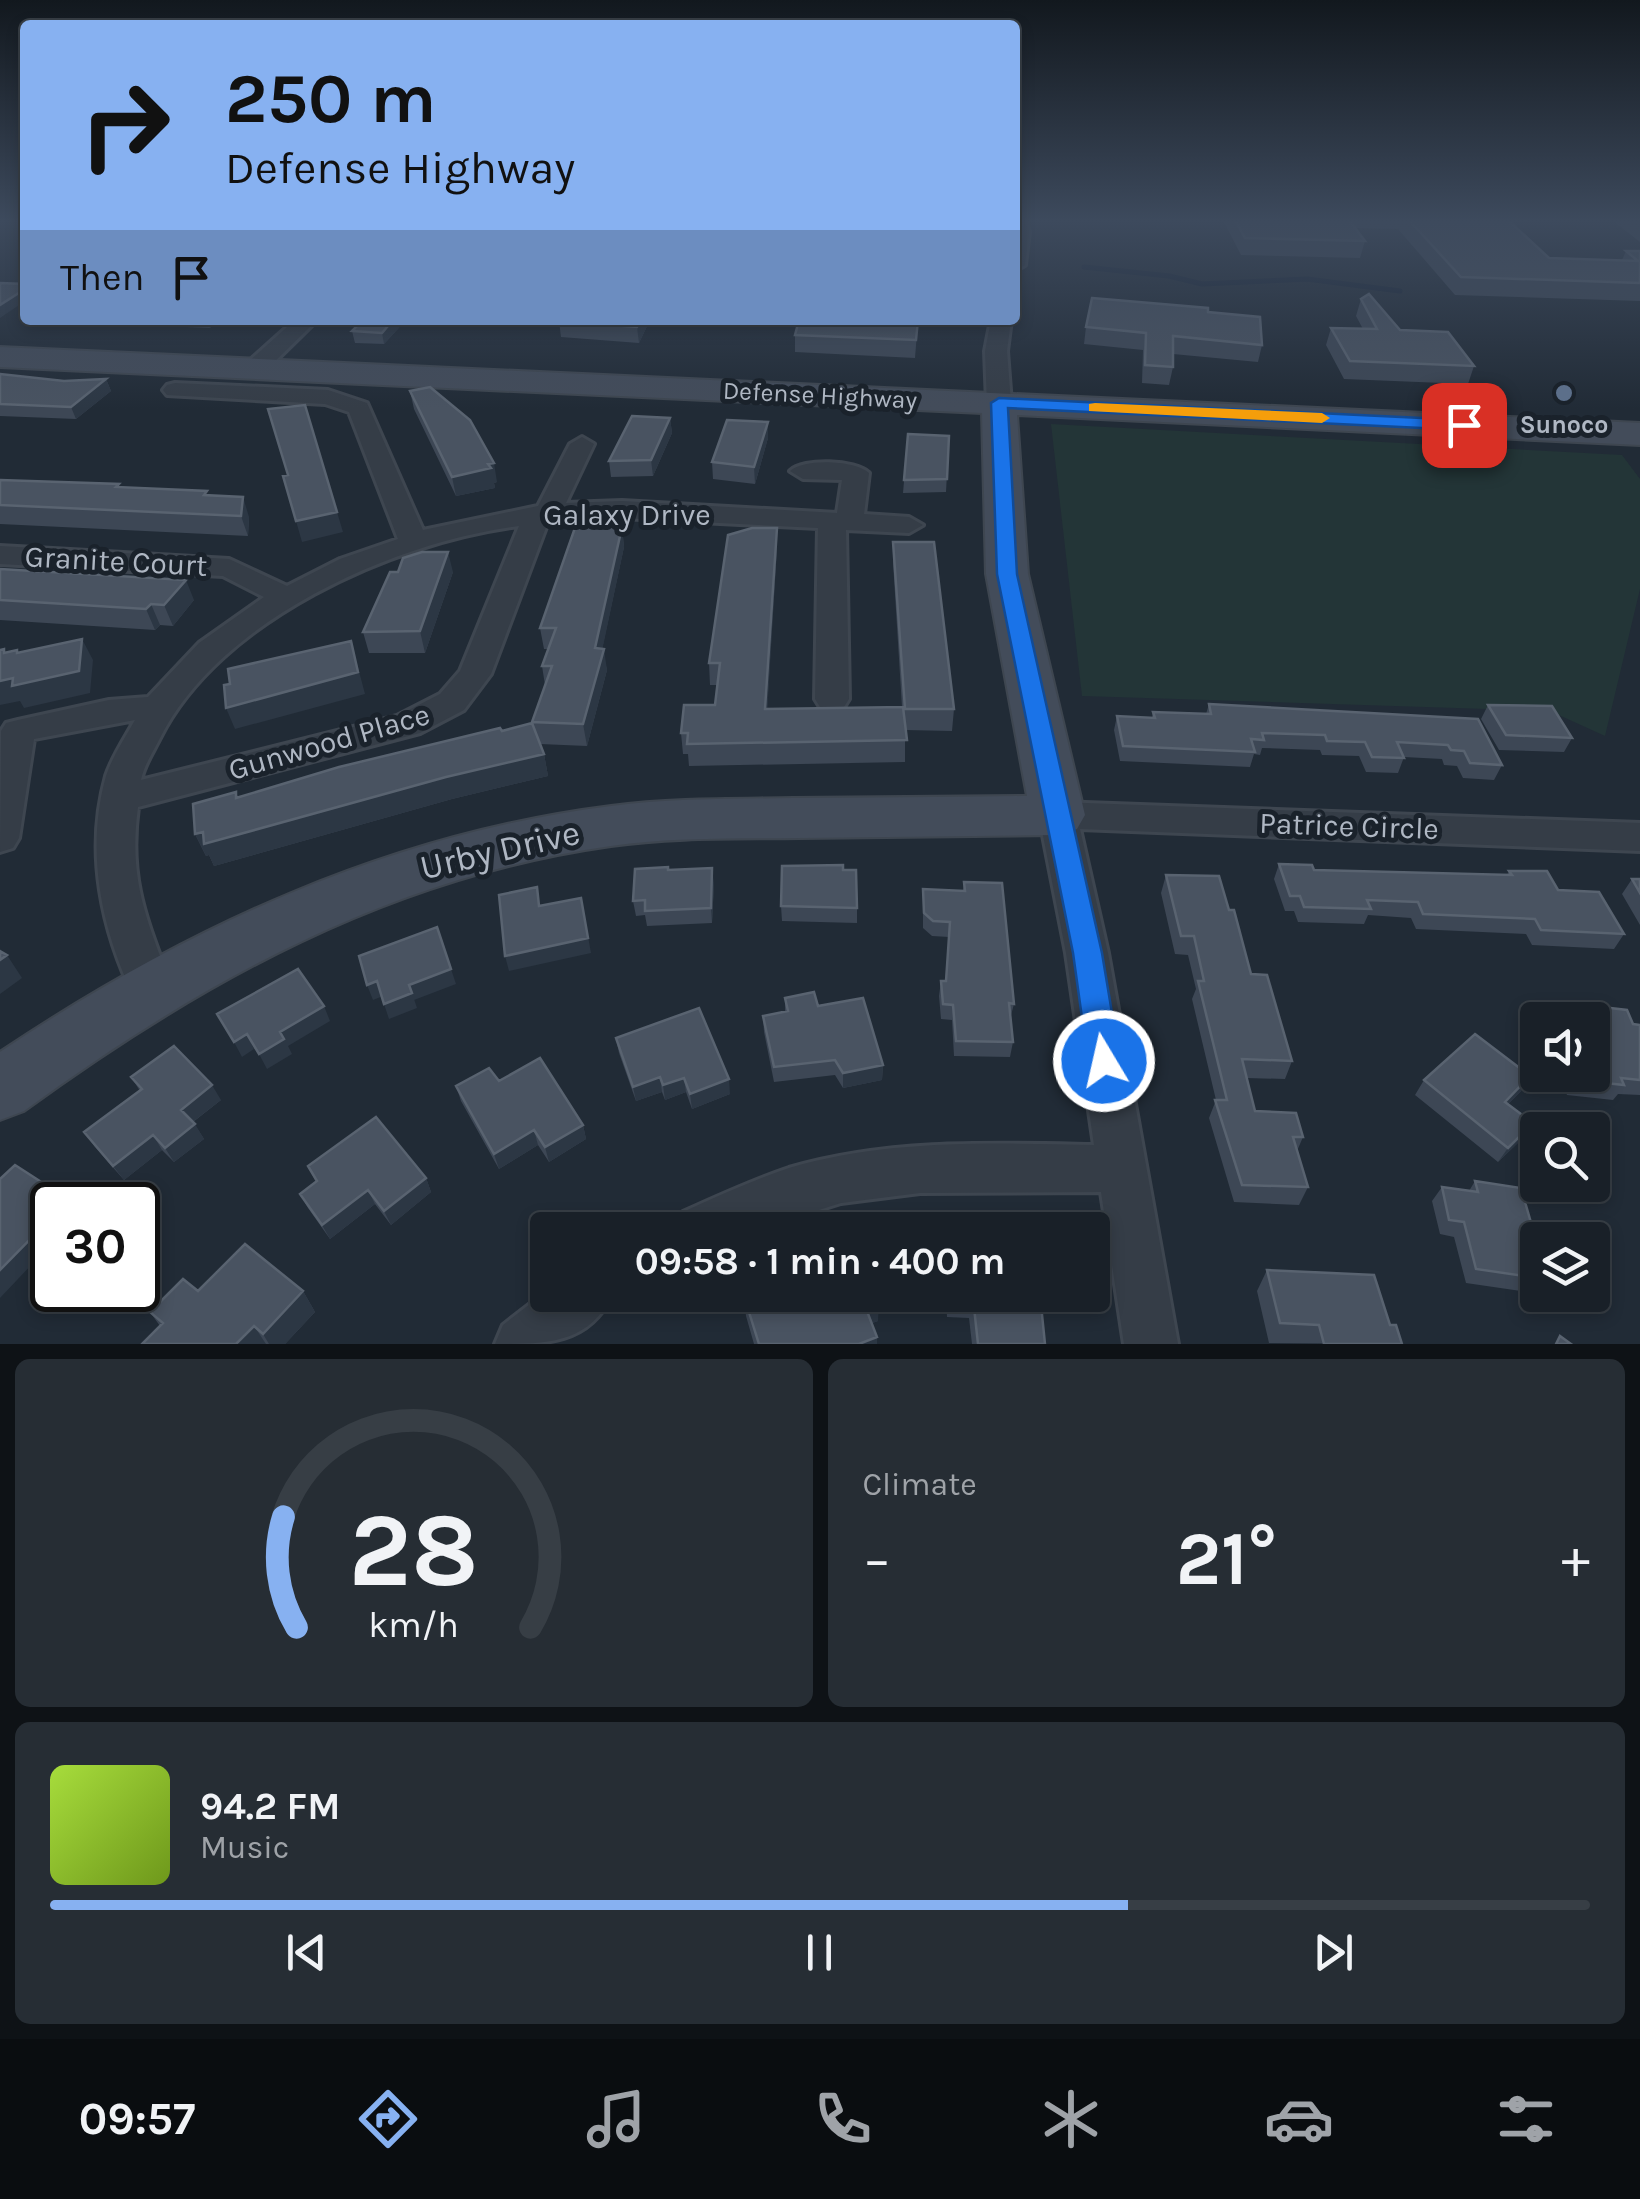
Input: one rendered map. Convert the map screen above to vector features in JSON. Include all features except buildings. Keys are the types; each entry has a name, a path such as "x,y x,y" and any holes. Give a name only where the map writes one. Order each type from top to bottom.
{"main road":[{"name":"Defense Highway","path":"0,356 1640,434"},
{"path":"999,403 1007,574 1058,816"},
{"name":"Urby Drive","path":"0,1090 151,988 276,922 358,887 437,860 521,840 613,826 709,819 1058,816"}],"street":[{"path":"255,368 302,325"},
{"path":"999,403 996,351 1000,325"},
{"path":"174,390 328,397 352,402 359,408 413,540"},
{"name":"Gunwood Place","path":"118,798 408,725 452,702 475,674 542,513 582,444"},
{"path":"803,470 856,473 841,521 832,699"},
{"name":"Galaxy Drive","path":"151,988 116,884 113,848 118,798 156,708 217,647 285,596 334,570 413,540 542,513 617,510 909,524"},
{"name":"Granite Court","path":"0,555 229,568 285,596"},
{"path":"0,838 18,731 109,711 156,708"},
{"path":"1058,816 1087,953 1150,1344"},
{"name":"Patrice Circle","path":"1058,816 1640,837"},
{"path":"744,1212 798,1189 873,1173 959,1166 1122,1169"},
{"path":"522,1344 563,1312"}],"shaded area":[{"path":"1051,424 1622,455 1640,479 1640,589 1605,736 1550,711 1082,696"}],"waterway":[{"path":"1197,283 1229,283"},
{"path":"1336,283 1400,291"}],"slow traffic":[{"path":"1095,408 1322,418"}],"place":[{"name":"Sunoco","path":"1564,393"}],"route":[{"path":"1104,1061 1087,953 1007,574 999,403 1464,425"}]}
